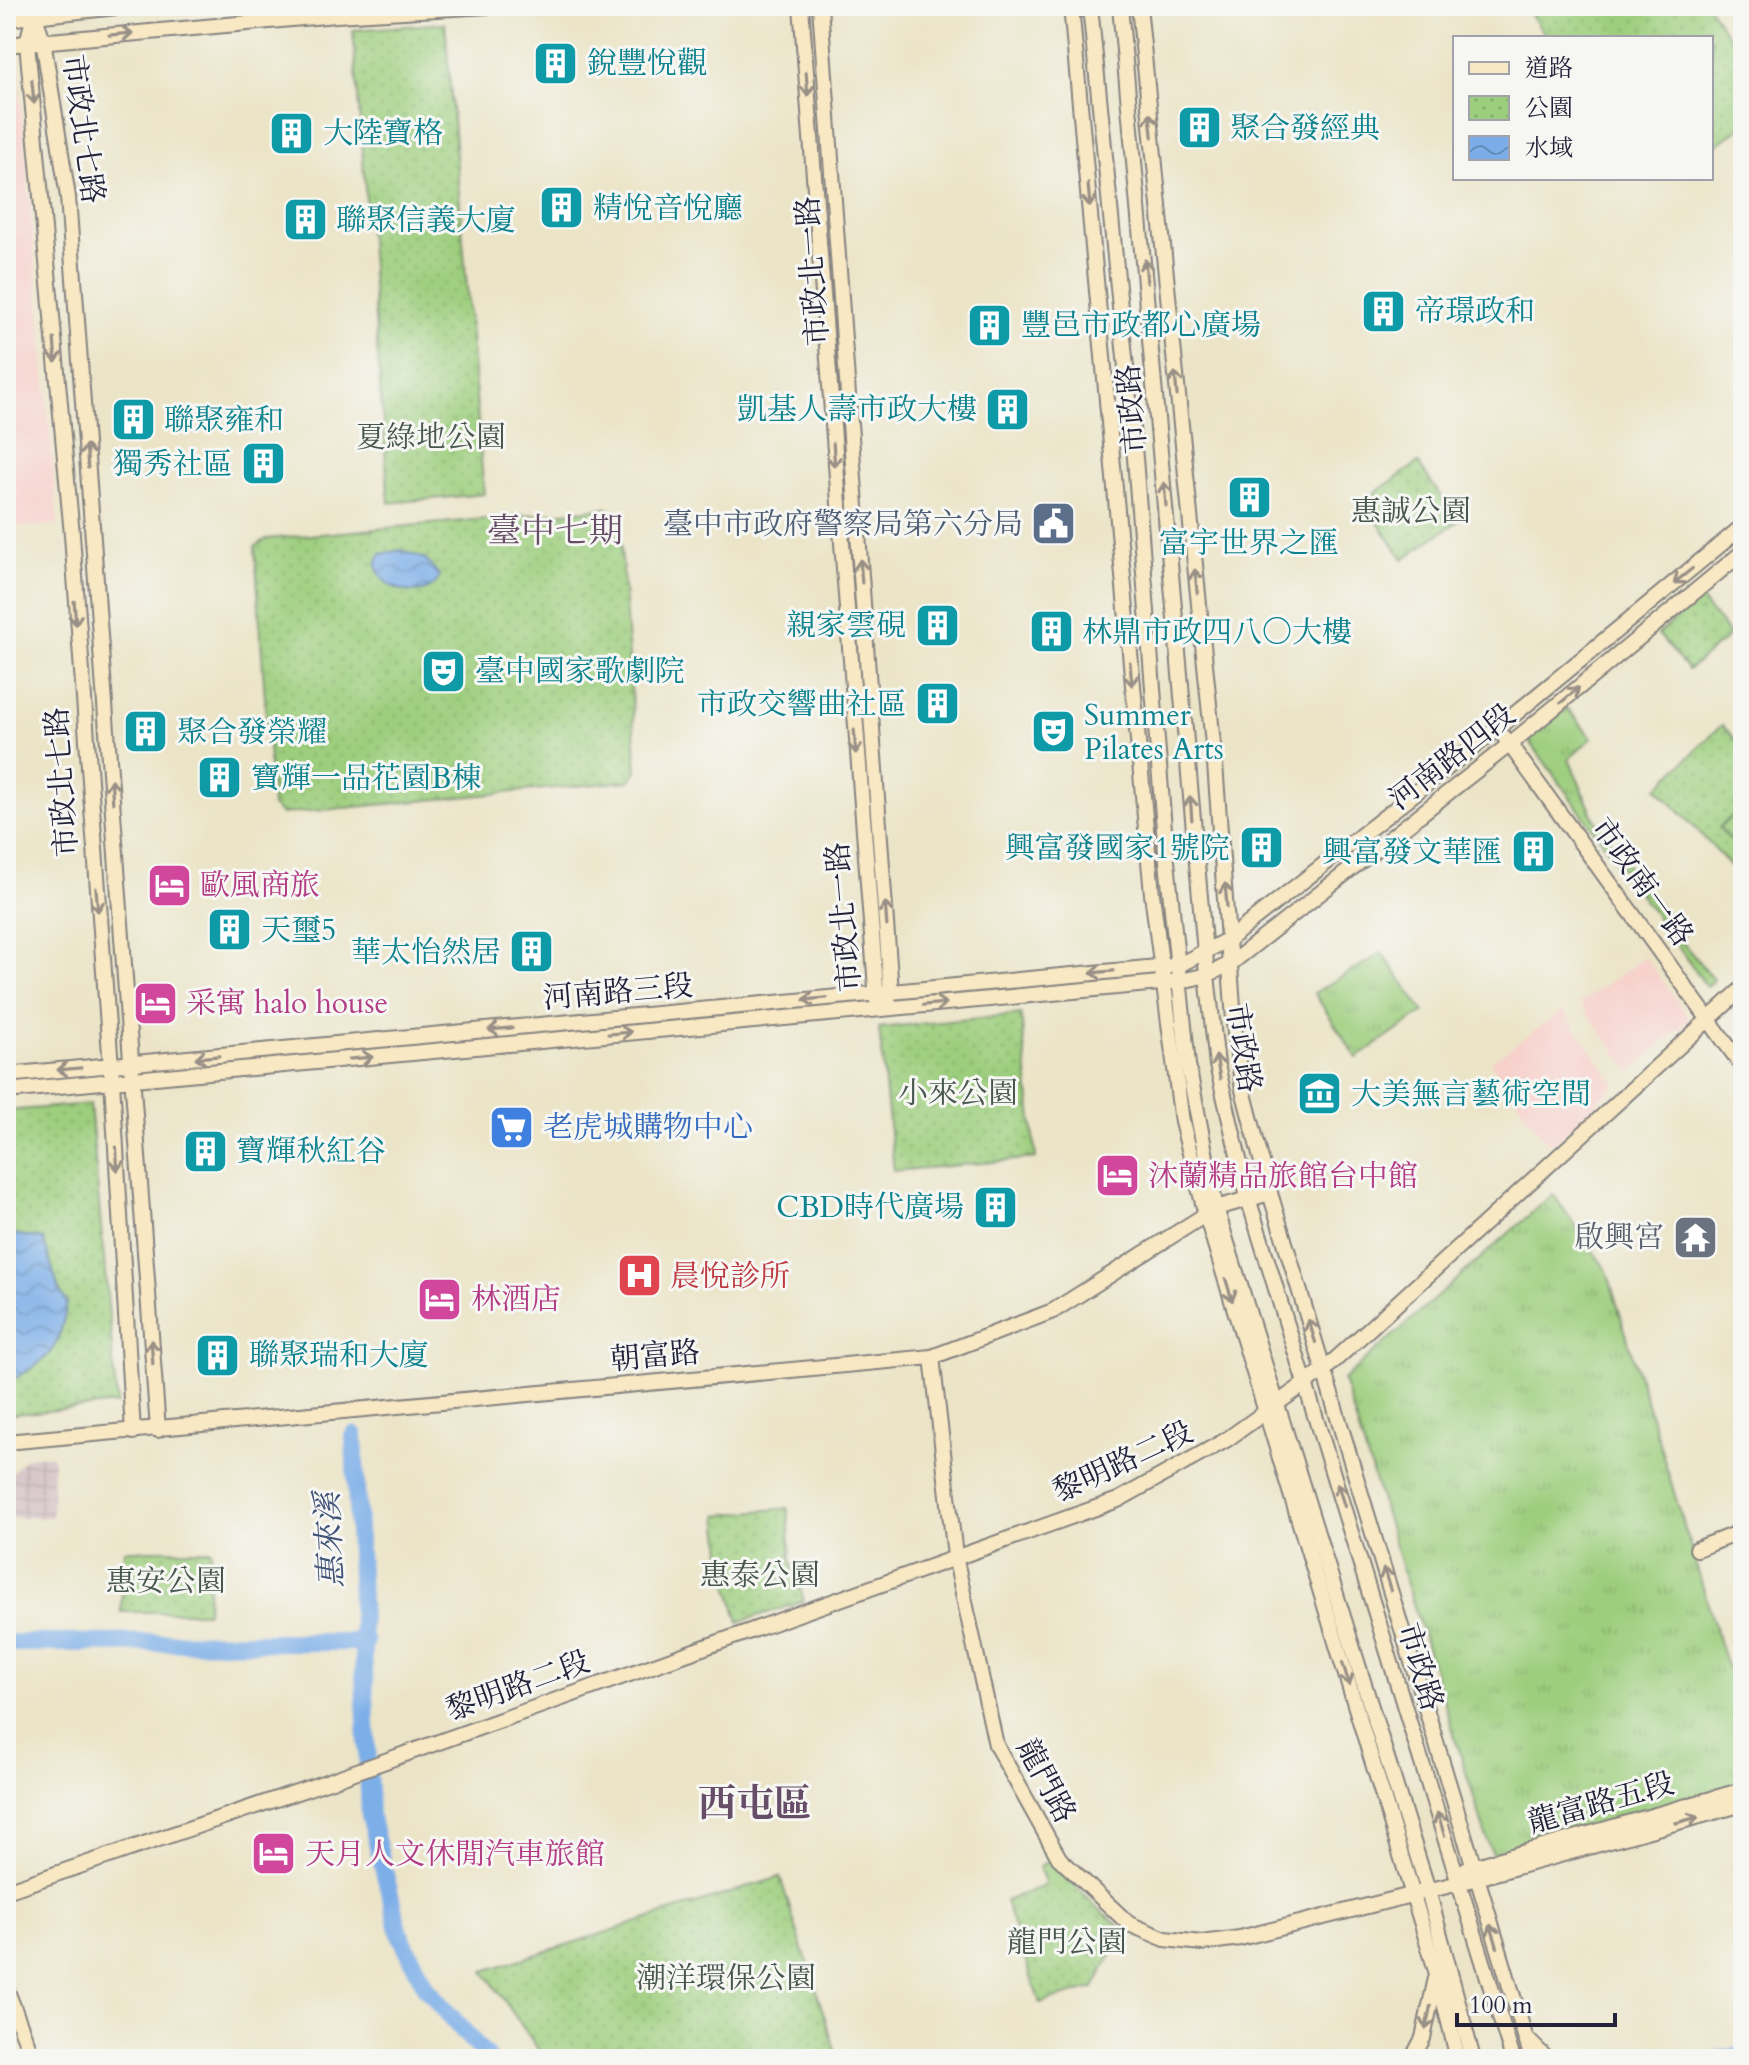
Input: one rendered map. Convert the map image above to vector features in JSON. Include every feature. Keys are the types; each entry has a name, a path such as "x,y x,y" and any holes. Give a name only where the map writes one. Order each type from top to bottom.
{"street":[{"path":"6,19 126,6"},
{"path":"6,45 488,6"},
{"name":"市政北一路","path":"801,6 874,994 881,1009"},
{"name":"市政北一路","path":"820,6 891,992 881,1009"},
{"name":"市政路","path":"1071,6 1161,967 1182,1122 1273,1407 1416,1890 1458,2059"},
{"name":"市政路","path":"1090,6 1135,458 1165,842 1188,1065 1211,1212"},
{"name":"市政路","path":"1120,6 1217,1065 1248,1198 1513,2059"},
{"name":"市政路","path":"1139,6 1243,1090 1270,1193 1532,2059"},
{"name":"市政北七路","path":"34,15 43,40 68,197 158,1430"},
{"name":"市政北七路","path":"34,15 27,43 72,535 112,1074 133,1432"},
{"name":"河南路四段","path":"1229,939 1498,728 1743,526"},
{"name":"河南路四段","path":"1181,981 1207,975 1230,964 1510,744 1743,552"},
{"name":"市政南一路","path":"1498,728 1743,1067"},
{"name":"河南路三段","path":"6,1091 112,1074 891,992 1179,965 1205,955 1229,939"},
{"name":"河南路三段","path":"133,1072 1181,981"},
{"name":"黎明路二段","path":"6,1891 393,1758 1118,1500 1226,1440 1324,1370 1743,988"},
{"name":"河南路三段","path":"6,1075 112,1074"},
{"name":"朝富路","path":"6,1442 932,1357 1053,1311 1211,1212 1270,1193"},
{"name":"龍門路","path":"932,1357 955,1556 996,1745 1059,1858 1129,1924 1165,1939 1202,1943 1240,1938 1475,1872"},
{"path":"1697,1549 1743,1531"},
{"name":"龍富路五段","path":"1475,1872 1743,1790"},
{"name":"龍富路五段","path":"1475,1872 1743,1804"},
{"name":"市政路","path":"1416,1890 1473,2059"},
{"path":"1412,2059 1423,2038 1437,1974"},
{"path":"6,1988 33,2059"},
{"path":"1458,2059 1464,2027"},
{"path":"1525,2037 1547,2059"}],"shaded area":[{"path":"18,65 58,525 6,527 6,66"},
{"path":"1645,957 1690,1019 1631,1072 1580,1003"},
{"path":"1563,1011 1615,1084 1555,1143 1547,1143 1490,1062"},
{"path":"53,1456 52,1517 11,1518 10,1475 26,1458"}],"green space":[{"path":"1525,6 1708,6 1743,57 1743,126 1713,148 1713,36 1546,36"},
{"name":"夏綠地公園","path":"445,23 484,494 389,503 353,30"},
{"name":"惠誠公園","path":"1418,463 1458,521 1403,559 1363,501"},
{"path":"607,508 619,518 637,771 629,781 281,814 272,806 255,547 266,539"},
{"path":"1700,599 1730,635 1688,670 1658,634"},
{"path":"1567,708 1592,738 1569,759 1594,818 1647,893 1683,934 1682,942 1714,980 1707,987 1528,739"},
{"path":"1722,725 1743,747 1743,806 1719,828 1743,849 1743,879 1657,788"},
{"path":"1743,806 1743,849 1741,851 1719,828"},
{"path":"1382,953 1424,1012 1357,1058 1314,993"},
{"name":"小來公園","path":"1021,1014 1036,1158 894,1171 879,1028"},
{"path":"90,1104 117,1404 6,1415 6,1111"},
{"path":"1553,1194 1607,1271 1743,1720 1743,1786 1492,1855 1343,1380"},
{"name":"惠泰公園","path":"788,1508 791,1560 804,1601 739,1622 724,1570 718,1515"},
{"name":"惠安公園","path":"124,1550 211,1550 207,1612 121,1612"},
{"name":"龍門公園","path":"1051,1859 1091,1902 1124,1930 1094,1988 1040,2003 1005,1901 1046,1885 1039,1867"},
{"name":"潮洋環保公園","path":"780,1877 838,2059 551,2059 538,2049 484,1971"}],"water":[{"path":"401,550 425,559 440,576 434,585 414,592 392,586 384,580 378,571 377,560 381,554"},
{"path":"7,1233 43,1239 59,1290 67,1303 60,1333 51,1352 8,1382"}],"waterway":[{"name":"惠來溪","path":"354,1435 370,1815 400,1934 426,1988 488,2059"},
{"path":"6,1643 365,1642"},
{"path":"1720,2059 1743,2055"}],"place":[{"name":"銳豐悅觀","path":"556,63"},
{"name":"聚合發經典","path":"1199,128"},
{"name":"大陸寶格","path":"292,133"},
{"name":"精悅音悅廳","path":"562,208"},
{"name":"聯聚信義大廈","path":"305,220"},
{"name":"帝璟政和","path":"1384,311"},
{"name":"豐邑市政都心廣場","path":"990,325"},
{"name":"凱基人壽市政大樓","path":"1008,409"},
{"name":"聯聚雍和","path":"133,420"},
{"name":"獨秀社區","path":"264,464"},
{"name":"富宇世界之匯","path":"1249,497"},
{"name":"臺中市政府警察局第六分局","path":"1054,524"},
{"name":"親家雲硯","path":"937,625"},
{"name":"林鼎市政四八〇大樓","path":"1051,632"},
{"name":"臺中國家歌劇院","path":"444,671"},
{"name":"市政交響曲社區","path":"938,704"},
{"name":"聚合發榮耀","path":"146,732"},
{"name":"Summer Pilates Arts","path":"1053,732"},
{"name":"寶輝一品花園B棟","path":"220,778"},
{"name":"興富發國家1號院","path":"1261,848"},
{"name":"興富發文華匯","path":"1533,852"},
{"name":"歐風商旅","path":"169,885"},
{"name":"天璽5","path":"230,930"},
{"name":"華太怡然居","path":"532,952"},
{"name":"采寓 halo house","path":"155,1003"},
{"name":"大美無言藝術空間","path":"1320,1094"},
{"name":"老虎城購物中心","path":"512,1127"},
{"name":"寶輝秋紅谷","path":"205,1151"},
{"name":"沐蘭精品旅館台中館","path":"1117,1176"},
{"name":"CBD時代廣場","path":"995,1207"},
{"name":"啟興宮","path":"1695,1237"},
{"name":"晨悅診所","path":"639,1276"},
{"name":"林酒店","path":"440,1299"},
{"name":"聯聚瑞和大廈","path":"218,1355"},
{"name":"天月人文休閒汽車旅館","path":"274,1854"}],"district":[{"name":"臺中七期","path":"555,531"},
{"name":"西屯區","path":"755,1804"}]}
